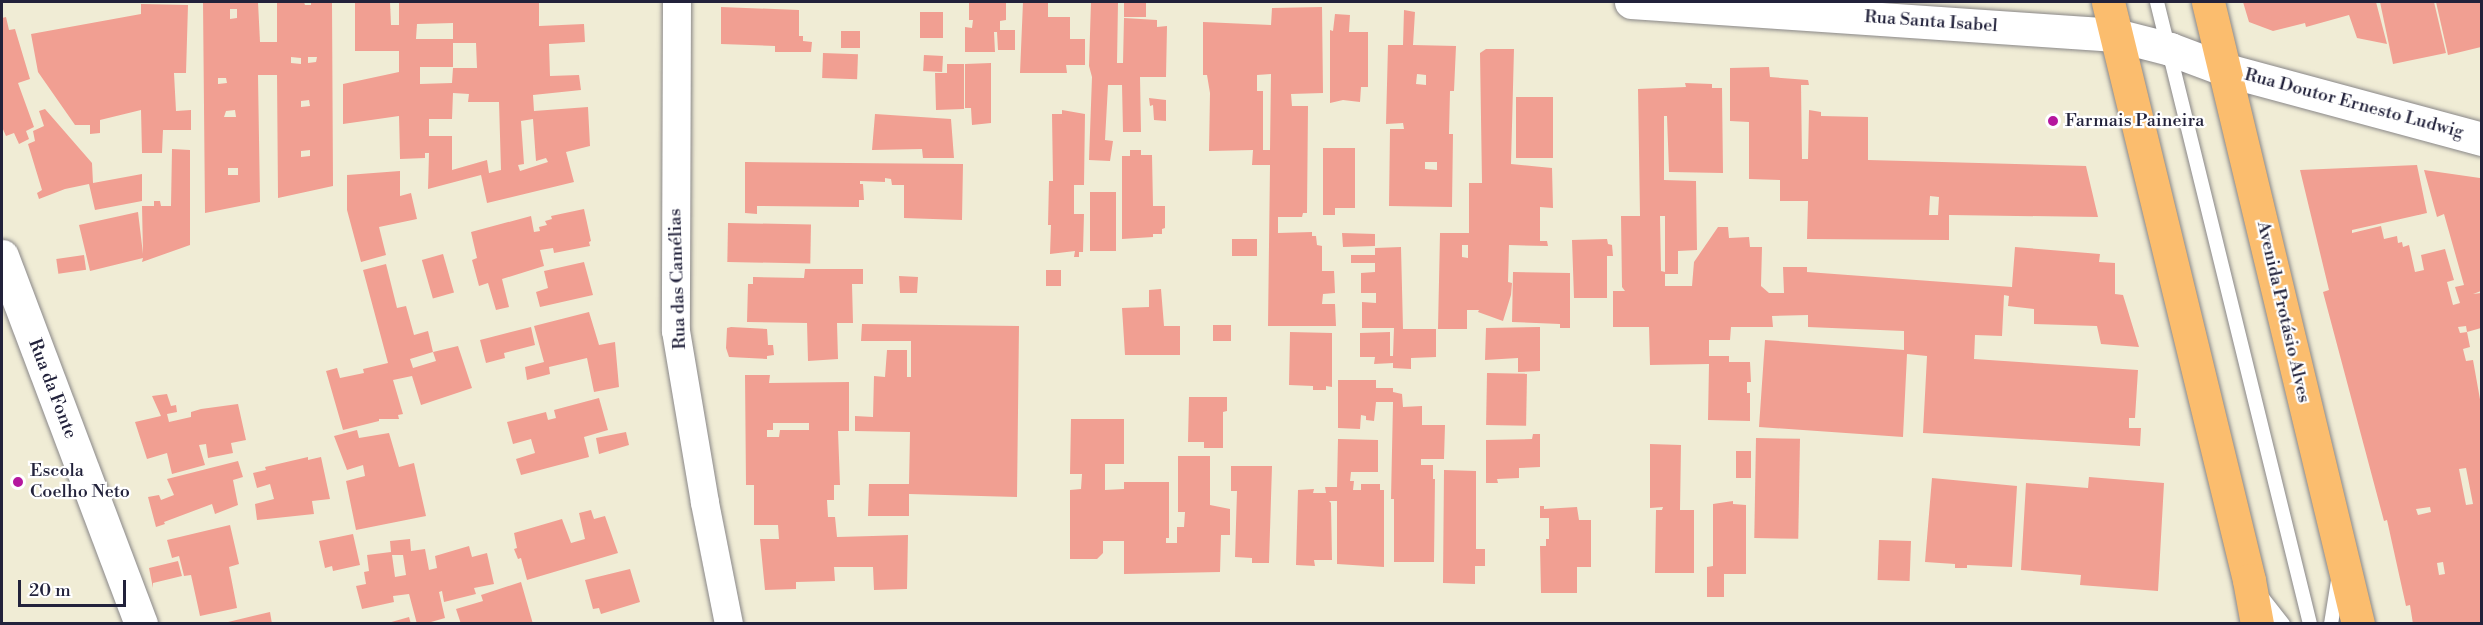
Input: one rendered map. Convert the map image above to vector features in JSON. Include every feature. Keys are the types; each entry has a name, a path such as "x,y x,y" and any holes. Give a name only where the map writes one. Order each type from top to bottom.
{"main road":[{"path":"2108,2 2249,580 2257,624"},
{"name":"Avenida Protásio Alves","path":"2208,2 2358,624"}],"street":[{"name":"Rua das Camélias","path":"676,2 676,331 705,503 729,624"},
{"name":"Rua Santa Isabel","path":"1631,2 2116,35 2170,49 2226,70"},
{"name":"Rua Doutor Ernesto Ludwig","path":"2226,70 2481,139"},
{"name":"Rua da Fonte","path":"2,256 141,624"}],"lane":[{"path":"2157,2 2310,624"},
{"path":"2331,624 2342,557"},
{"path":"2249,580 2283,624"}],"building":[{"path":"203,2 258,2 260,42 277,42 277,2 304,2 305,5 311,5 311,2 332,2 333,186 278,198 277,75 258,75 260,202 205,213","holes":["230,9 237,9 237,18 230,19","291,57 301,58 301,64 291,63","308,57 317,57 316,62 308,63","218,78 226,78 227,83 218,84","309,100 310,106 301,107 301,101","235,110 236,117 224,117 226,111","310,150 310,156 301,157 301,151","228,168 238,168 238,175 228,175"]},
{"path":"355,2 390,2 391,25 399,25 399,2 539,2 539,26 584,24 585,42 549,44 550,76 579,75 581,90 533,95 534,111 588,107 590,146 566,152 574,182 487,203 481,175 428,189 429,153 425,153 425,158 400,159 399,116 343,124 343,84 399,72 399,51 355,51","holes":["453,23 453,39 416,39 417,24","453,43 476,43 477,68 453,68 452,83 420,84 420,67 453,67","453,93 469,94 468,102 499,102 501,170 489,173 487,160 452,170 452,136 429,136 429,119 452,119","533,119 536,161 546,158 548,162 520,171 518,165 524,164 521,121"]},
{"path":"969,2 1006,2 1006,20 1000,21 1000,30 1015,30 1015,50 998,50 997,32 994,32 995,52 965,52 965,27 972,28 973,20 969,20"},
{"path":"1023,2 1048,2 1048,17 1070,17 1070,39 1085,39 1085,65 1066,65 1067,73 1020,73"},
{"path":"1091,2 1118,2 1117,63 1123,63 1124,18 1157,20 1157,27 1167,26 1166,77 1140,77 1141,132 1123,132 1122,85 1108,85 1105,140 1113,141 1110,161 1089,160 1092,77 1089,66"},
{"path":"1124,2 1146,2 1146,17 1124,17"},
{"path":"2243,2 2376,2 2387,44 2357,38 2349,15 2306,27 2305,23 2273,31 2249,22"},
{"path":"2380,2 2434,2 2446,53 2393,64"},
{"path":"2436,2 2481,2 2481,47 2448,55"},
{"path":"141,4 188,5 186,73 174,73 176,111 191,110 191,130 163,130 162,153 142,153 141,110 100,120 100,133 90,134 90,125 75,125 38,72 31,34 141,14"},
{"path":"721,7 799,10 799,36 803,36 803,41 812,42 811,52 775,52 775,46 721,44"},
{"path":"1322,7 1323,93 1291,94 1292,106 1308,106 1307,213 1303,213 1302,217 1278,217 1278,233 1312,232 1312,236 1316,236 1317,245 1322,246 1322,271 1334,271 1335,293 1323,294 1322,304 1335,304 1336,326 1268,326 1270,165 1252,165 1253,150 1209,151 1210,93 1207,75 1203,75 1203,22 1271,25 1272,8","holes":["1271,74 1270,150 1263,150 1263,91 1257,91 1257,75"]},
{"path":"1404,10 1415,12 1413,45 1456,46 1454,91 1450,91 1449,134 1453,134 1452,207 1389,206 1390,129 1404,129 1403,123 1386,124 1388,45 1403,45","holes":["1417,74 1426,75 1426,85 1416,84","1425,162 1437,162 1437,170 1425,169"]},
{"path":"920,12 943,12 943,38 920,38"},
{"path":"1335,14 1350,15 1349,32 1368,32 1368,87 1361,87 1360,102 1343,100 1330,103 1330,30 1333,31"},
{"path":"6,17 9,30 15,29 30,79 18,83 34,127 26,131 29,139 19,144 14,133 6,136 2,127 2,18"},
{"path":"841,31 860,31 860,48 841,48"},
{"path":"1486,49 1514,49 1511,164 1552,168 1553,208 1540,207 1540,241 1547,241 1548,246 1509,245 1508,282 1512,283 1503,321 1478,312 1479,310 1467,310 1467,329 1438,329 1440,233 1469,233 1469,183 1482,183 1480,53","holes":["1462,245 1468,245 1468,258 1462,257"]},
{"path":"823,53 858,54 857,79 822,78"},
{"path":"924,55 943,56 942,72 923,71"},
{"path":"991,63 991,123 972,125 971,108 965,108 965,64"},
{"path":"947,64 964,64 964,109 936,110 935,73 947,73"},
{"path":"1769,67 1770,77 1808,80 1809,85 1801,85 1802,159 1808,159 1809,110 1821,112 1821,116 1868,117 1868,160 2086,166 2098,217 1949,215 1949,240 1807,239 1808,201 1780,201 1780,180 1749,179 1749,122 1730,121 1730,68","holes":["1930,196 1939,197 1938,215 1929,215"]},
{"path":"1685,83 1712,84 1712,88 1722,88 1723,173 1669,172 1667,116 1664,116 1664,180 1696,181 1697,250 1678,251 1678,274 1665,274 1665,286 1692,286 1694,262 1718,227 1728,227 1729,238 1749,237 1750,247 1762,247 1761,286 1769,293 1784,293 1783,267 1807,267 1807,272 2012,287 2015,247 2100,254 2099,262 2115,263 2115,294 2123,295 2139,347 2101,344 2097,326 2034,324 2034,309 2008,306 2009,296 2004,295 2002,336 1975,335 1974,359 2138,370 2135,418 2129,418 2129,428 2141,428 2140,446 1923,433 1927,356 1907,354 1903,437 1759,427 1765,340 1904,350 1904,331 1808,327 1808,315 1772,316 1773,327 1731,327 1730,340 1709,340 1709,356 1729,356 1729,362 1750,362 1751,382 1747,382 1747,393 1750,393 1750,421 1708,420 1709,364 1650,365 1649,327 1613,327 1613,291 1625,291 1622,287 1621,216 1640,216 1638,89 1686,87","holes":["1660,216 1665,216 1665,272 1661,271"]},
{"path":"1516,97 1553,97 1553,158 1516,158"},
{"path":"1149,98 1166,100 1166,121 1154,120 1153,105 1150,106"},
{"path":"45,109 92,163 93,183 142,174 142,201 95,210 89,184 65,189 39,199 37,193 42,190 28,144 35,141 33,131 44,126 39,111"},
{"path":"1062,110 1085,114 1084,185 1074,185 1074,214 1084,214 1083,252 1079,252 1079,257 1074,257 1075,251 1050,254 1051,225 1048,225 1049,181 1053,181 1052,114 1062,114"},
{"path":"875,114 951,119 954,158 923,158 922,149 872,150"},
{"path":"1323,148 1355,148 1355,208 1335,208 1335,215 1323,215"},
{"path":"172,149 190,150 190,245 142,262 143,258 90,271 79,225 138,212 143,254 142,206 154,206 154,201 160,201 161,206 171,206"},
{"path":"1130,150 1141,150 1141,155 1152,155 1153,206 1165,206 1165,228 1162,229 1162,234 1153,234 1153,237 1122,239 1122,156 1130,156"},
{"path":"745,162 963,164 962,220 904,218 904,185 892,185 891,179 885,178 885,182 860,181 860,184 863,184 864,200 859,200 859,207 757,206 757,214 745,213"},
{"path":"2417,165 2427,213 2352,230 2352,233 2381,226 2384,239 2397,236 2398,243 2402,242 2403,247 2409,245 2415,272 2424,270 2421,255 2445,249 2454,280 2447,282 2453,305 2460,303 2455,287 2464,285 2444,214 2437,217 2424,170 2480,178 2481,291 2473,294 2481,293 2481,328 2467,332 2470,347 2463,349 2466,361 2473,360 2481,405 2481,624 2413,624 2410,605 2406,606 2387,520 2384,521 2323,292 2329,290 2300,170","holes":["2466,326 2467,332 2460,333 2458,327","2466,468 2473,504 2466,505 2459,469","2430,507 2431,512 2418,515 2416,509","2443,562 2445,574 2439,575 2437,563"]},
{"path":"400,171 400,196 411,193 417,219 379,227 386,255 361,262 347,210 347,175"},
{"path":"1090,192 1116,192 1116,251 1090,251"},
{"path":"584,209 590,246 554,253 553,248 540,250 544,266 502,279 509,307 496,310 488,283 479,286 472,260 477,258 471,232 531,216 534,232 540,231 539,227 547,225 545,221 552,219 551,216"},
{"path":"728,223 811,224 810,263 727,262"},
{"path":"1342,233 1375,234 1375,246 1343,247"},
{"path":"1232,239 1257,239 1257,256 1232,256"},
{"path":"1607,239 1608,244 1612,245 1613,256 1607,256 1607,298 1574,298 1572,240"},
{"path":"1401,247 1403,329 1436,329 1436,357 1411,358 1411,369 1393,368 1393,363 1374,364 1375,357 1360,357 1360,333 1390,332 1390,356 1393,356 1394,328 1362,328 1362,302 1376,303 1376,293 1361,293 1361,273 1375,272 1375,263 1351,263 1351,255 1375,255 1375,248"},
{"path":"443,254 454,292 433,299 422,260"},
{"path":"84,255 86,270 58,274 56,259"},
{"path":"584,262 593,295 540,307 536,292 548,288 544,271"},
{"path":"386,264 397,308 406,306 414,335 428,331 433,352 458,346 472,388 421,405 412,376 393,380 403,414 398,415 399,419 379,419 379,421 343,430 326,371 337,368 340,378 364,373 363,369 388,363 363,270","holes":["433,352 436,361 413,368 410,359"]},
{"path":"805,269 863,269 863,284 852,284 853,323 837,323 838,359 808,361 807,323 747,322 748,284 753,284 753,277 804,278"},
{"path":"1046,270 1061,270 1061,286 1046,286"},
{"path":"1513,272 1570,273 1570,328 1560,328 1560,324 1512,322"},
{"path":"899,276 918,277 917,293 900,293"},
{"path":"1161,289 1164,326 1180,326 1180,355 1125,355 1122,308 1149,307 1149,290"},
{"path":"589,312 599,345 615,342 619,387 594,392 587,358 549,367 550,374 527,380 525,367 544,362 534,326"},
{"path":"862,324 1019,326 1017,497 909,494 909,516 868,516 869,484 909,484 910,432 855,431 855,416 873,417 874,376 885,377 887,350 907,350 907,377 911,377 911,341 861,341"},
{"path":"1213,325 1231,325 1231,341 1213,341"},
{"path":"531,327 535,345 504,353 505,358 486,363 480,340"},
{"path":"1540,327 1540,371 1518,372 1518,358 1485,360 1486,328"},
{"path":"727,328 767,329 768,345 773,345 774,355 767,356 767,359 729,357 726,348"},
{"path":"1290,332 1332,333 1332,387 1326,386 1326,390 1313,390 1313,386 1289,385"},
{"path":"1487,373 1527,374 1526,426 1486,425"},
{"path":"745,375 770,375 769,383 849,382 849,431 838,431 840,485 834,485 834,500 827,500 828,517 835,517 837,537 908,535 907,589 874,590 873,567 834,567 835,581 796,582 796,589 765,590 760,539 779,539 778,525 754,525 754,485 746,485","holes":["773,423 809,423 809,430 780,430 779,437 767,437 767,430 773,430"]},
{"path":"1338,380 1376,380 1376,388 1393,388 1393,392 1402,394 1403,407 1422,406 1422,425 1445,425 1444,459 1421,459 1421,465 1433,465 1433,479 1435,479 1434,562 1394,562 1394,499 1391,499 1393,402 1376,402 1374,421 1366,420 1366,416 1361,415 1360,429 1338,428"},
{"path":"167,394 171,406 176,405 177,412 167,414 169,422 191,417 191,412 201,409 238,404 246,440 231,443 233,453 208,458 206,444 199,445 205,465 172,474 167,453 147,459 135,422 161,416 152,396"},
{"path":"1189,397 1227,397 1227,411 1223,412 1223,448 1204,448 1204,442 1188,442"},
{"path":"599,398 608,430 584,437 589,457 521,475 516,459 535,453 531,439 513,444 507,422 546,412 548,420 556,418 554,410"},
{"path":"1071,419 1124,419 1124,464 1105,464 1105,490 1124,489 1124,482 1169,482 1169,538 1166,538 1166,543 1177,543 1177,527 1184,527 1185,512 1178,512 1178,456 1210,456 1210,505 1230,509 1230,535 1221,535 1220,572 1124,574 1124,541 1103,541 1103,553 1097,559 1070,559 1070,490 1081,489 1082,474 1070,474"},
{"path":"357,430 359,438 389,433 399,467 414,463 426,516 356,530 346,481 365,476 363,465 347,470 334,436"},
{"path":"626,432 629,445 599,454 596,438"},
{"path":"1533,434 1540,434 1540,467 1519,468 1519,478 1497,479 1498,483 1486,483 1486,440 1532,439"},
{"path":"1756,438 1800,439 1798,539 1754,538"},
{"path":"1338,439 1378,440 1378,472 1351,472 1350,481 1354,481 1353,490 1361,490 1361,484 1380,484 1380,490 1384,490 1384,567 1337,564 1337,501 1329,501 1331,503 1332,560 1314,560 1315,566 1296,565 1298,490 1314,489 1313,493 1326,493 1325,487 1337,487"},
{"path":"1650,444 1681,445 1680,510 1694,510 1694,573 1655,573 1656,510 1662,510 1663,507 1650,508"},
{"path":"1736,451 1751,451 1751,478 1736,478"},
{"path":"308,457 308,460 321,457 330,499 312,501 314,514 257,520 255,504 274,499 270,484 257,488 253,473 266,470 265,467"},
{"path":"238,461 243,477 233,480 238,505 215,514 212,504 156,527 148,497 159,495 161,500 174,495 167,479"},
{"path":"1231,466 1272,466 1269,563 1252,563 1252,558 1235,557 1237,491 1231,491"},
{"path":"1444,470 1476,471 1476,549 1485,549 1485,566 1475,566 1475,584 1443,583"},
{"path":"2089,477 2164,483 2158,591 2080,585 2081,575 2021,570 2026,483 2088,488"},
{"path":"1932,478 2017,486 2012,567 1967,565 1967,568 1955,568 1955,564 1925,562"},
{"path":"1733,501 1733,504 1746,505 1746,574 1724,574 1724,597 1707,597 1707,567 1713,566 1713,504"},
{"path":"1540,506 1544,506 1544,509 1577,507 1579,520 1591,520 1591,567 1577,567 1577,593 1541,593 1540,546 1546,546 1546,539 1549,539 1549,518 1540,518"},
{"path":"591,510 594,519 605,516 618,553 527,580 521,558 518,559 514,549 517,548 514,533 562,519 571,543 585,539 579,513"},
{"path":"230,525 239,564 229,567 237,608 200,616 191,575 184,576 179,556 172,558 167,540"},
{"path":"353,534 360,565 333,571 332,566 325,568 319,541"},
{"path":"410,539 411,551 425,549 429,570 437,568 435,556 469,546 472,557 487,553 494,584 474,588 476,594 444,602 442,591 439,592 445,618 424,624 417,624 409,594 393,596 394,602 362,609 356,586 366,584 364,572 369,571 367,555 391,552 390,541","holes":["392,555 403,555 406,575 395,577"]},
{"path":"1879,540 1911,541 1910,581 1878,580"},
{"path":"178,561 182,576 153,583 153,588 149,568"},
{"path":"630,569 640,602 601,614 599,608 593,609 585,580"},
{"path":"521,582 533,624 461,624 456,609 483,601 481,595"},
{"path":"270,612 272,624 224,624 224,623"},
{"path":"409,617 411,624 388,624 388,623"}],"place":[{"name":"Farmais Paineira","path":"2053,121"},
{"name":"Escola Coelho Neto","path":"18,482"}]}
